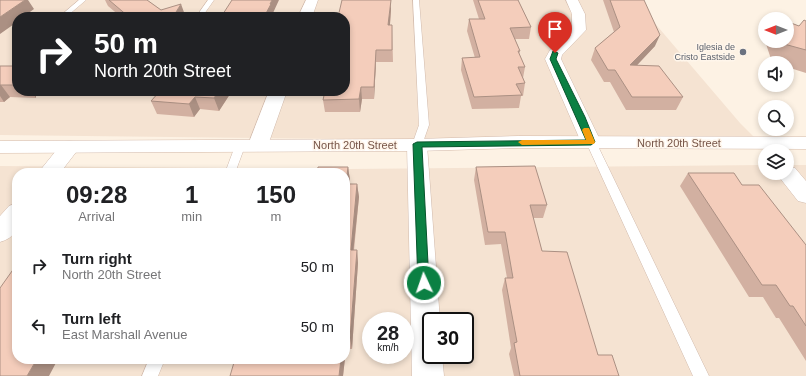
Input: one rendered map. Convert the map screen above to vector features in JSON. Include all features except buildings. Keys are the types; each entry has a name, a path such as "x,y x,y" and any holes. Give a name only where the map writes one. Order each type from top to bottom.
{"street":[{"path":"307,12 312,0"},
{"path":"572,0 577,8 580,18 579,30 555,53 553,59 581,117 591,142"},
{"path":"249,145 275,96"},
{"name":"North 20th Street","path":"0,147 591,142 758,147"},
{"name":"North 20th Street","path":"794,144 806,143"},
{"path":"417,144 428,376"},
{"path":"53,168 70,147"},
{"path":"793,180 806,195"},
{"path":"0,233 12,218"}],"lane":[{"path":"68,12 83,0"},
{"path":"203,12 211,0"},
{"path":"416,0 424,126 417,144"},
{"path":"591,142 701,376"},
{"path":"233,168 249,145"},
{"path":"150,376 155,364"}],"shaded area":[{"path":"0,0 635,0 740,123 761,144 0,135"},
{"path":"758,165 758,180 794,180 794,165 806,165 806,376 0,376 0,166 233,168 12,168 12,364 350,364 350,169"}],"slow traffic":[{"path":"522,142 591,142 586,130"}],"place":[{"name":"Iglesia de Cristo Eastside","path":"743,52"}],"route":[{"path":"424,283 417,144 591,142 581,117 553,59 555,53"}]}
